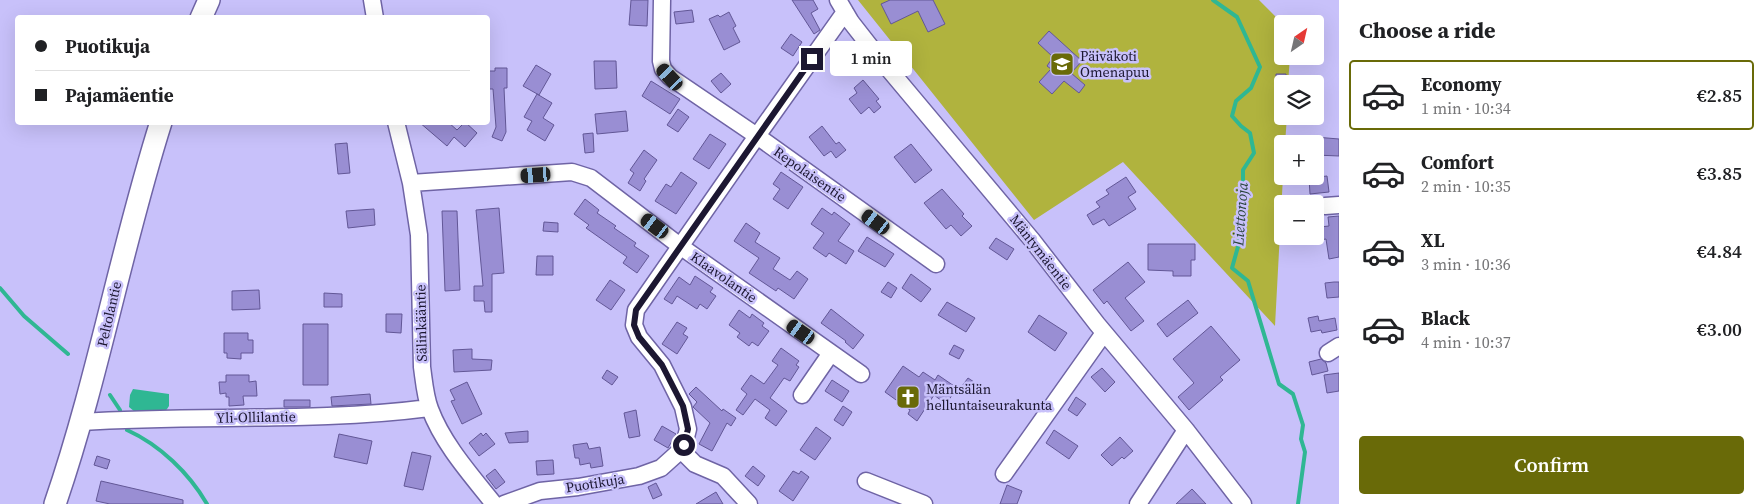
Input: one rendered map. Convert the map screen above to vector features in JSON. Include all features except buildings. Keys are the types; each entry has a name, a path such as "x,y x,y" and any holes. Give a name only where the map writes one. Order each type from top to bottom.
{"main road":[{"path":"202,15 209,0"},
{"name":"Peltolantie","path":"55,504 82,422 148,163 160,125"}],"street":[{"path":"372,0 374,15"},
{"name":"Repolaisentie","path":"662,0 660,61 663,69 670,77 936,264"},
{"path":"749,504 723,476 695,464 681,450 688,429 683,406 662,365 639,337 634,325 636,310 756,136 842,6"},
{"name":"Mäntymäentie","path":"842,6 876,54 1032,240 1104,333 1186,430 1243,504"},
{"name":"Sälinkääntie","path":"397,125 411,183 419,235 422,367 424,388 429,408 457,456 494,504"},
{"name":"Klaavolantie","path":"411,183 572,172 591,178 680,246 861,374"},
{"path":"1004,474 1104,333"},
{"path":"802,395 832,353"},
{"name":"Yli-Ollilantie","path":"82,422 360,414 429,408"},
{"path":"1138,504 1186,430"},
{"name":"Puotikuja","path":"504,504 540,491 578,487 639,476 661,468 681,450"},
{"path":"866,481 924,504"}],"shaded area":[{"path":"858,0 1259,0 1274,15 1274,65 1289,65 1289,75 1274,75 1274,125 1286,125 1286,135 1274,135 1274,185 1283,185 1282,195 1274,195 1274,245 1279,245 1275,326 1123,162 1034,220"},
{"path":"133,389 169,394 169,406 165,412 135,412 129,407 130,395"}],"waterway":[{"name":"Liettonoja","path":"1213,0 1237,17 1260,67 1251,88 1236,101 1232,116 1250,133 1254,153 1243,170 1243,202 1239,243 1232,268 1248,281 1279,384 1293,394 1303,425 1301,439 1305,452 1298,504"},
{"path":"0,288 24,316 68,354"},
{"path":"110,395 120,410"},
{"path":"127,430 151,444 173,461 192,481 207,504"}],"place":[{"name":"Päiväkoti Omenapuu","path":"1062,64"},
{"name":"Mäntsälän helluntaiseurakunta","path":"908,397"}],"route":[{"path":"684,445 688,429 683,406 662,365 639,337 634,325 636,310 756,136 812,59"}]}
